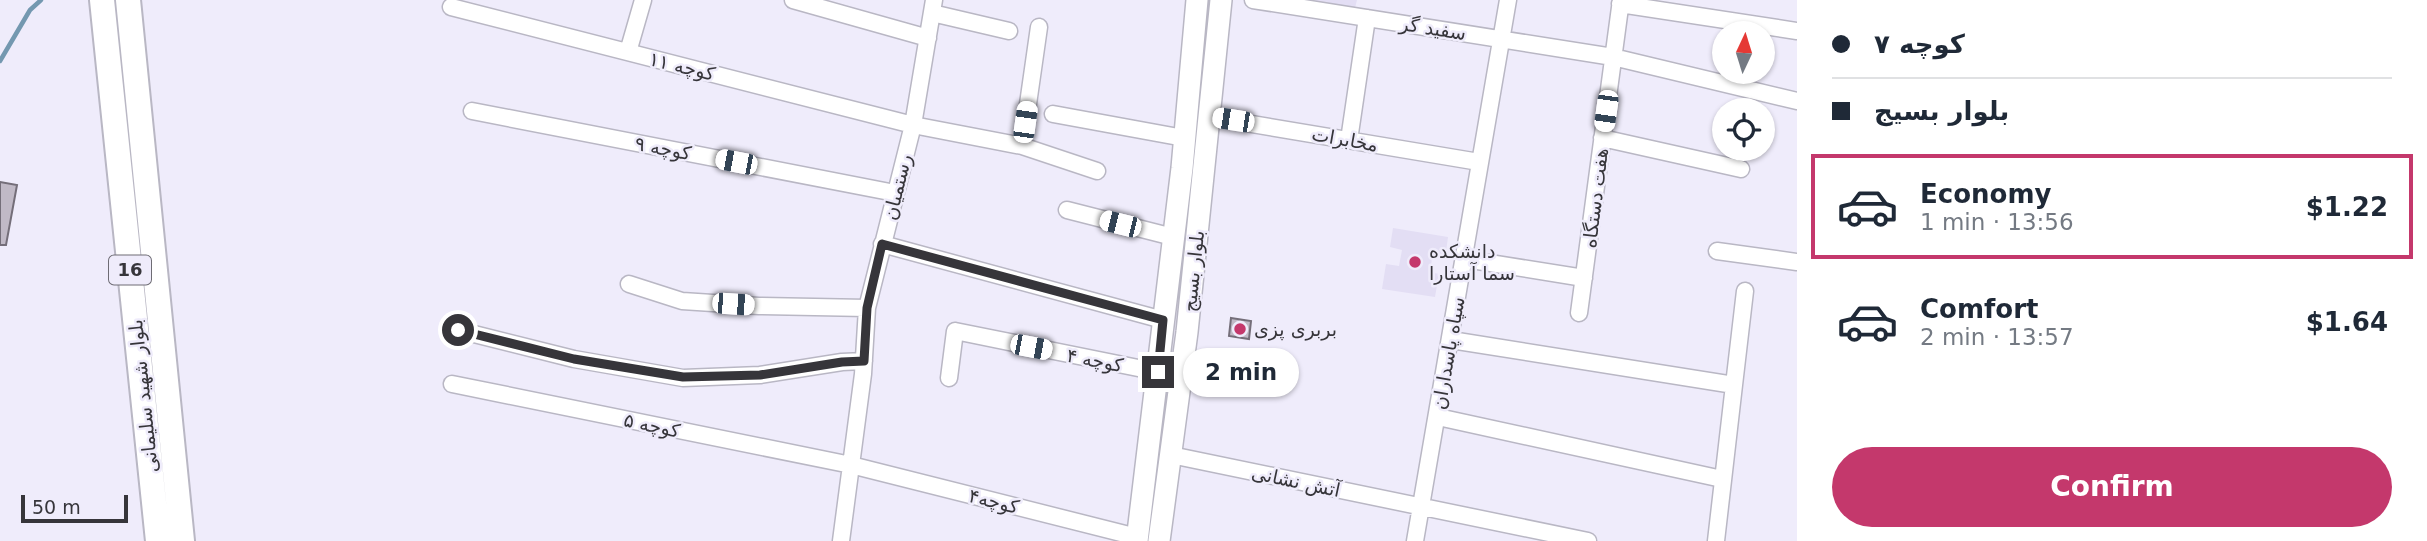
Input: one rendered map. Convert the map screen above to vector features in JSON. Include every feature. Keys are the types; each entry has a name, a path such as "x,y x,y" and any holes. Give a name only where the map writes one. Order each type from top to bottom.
{"highway":[{"name":"بلوار شهید سلیمانی","path":"102,0 158,541"},
{"name":"بلوار شهید سلیمانی","path":"128,0 182,541"}],"main road":[{"name":"بلوار بسیج","path":"1137,539 1158,372 1197,0"},
{"name":"بلوار بسیج","path":"1159,541 1210,117 1221,0"},
{"path":"1149,448 1171,455"}],"street":[{"path":"628,52 643,0"},
{"path":"793,0 928,38"},
{"name":"سفید گر","path":"1253,0 1613,57 1797,101"},
{"name":"سپاه پاسداران","path":"1415,541 1508,0"},
{"path":"1621,2 1797,31"},
{"name":"هفت دستگاه","path":"1579,313 1621,2"},
{"path":"933,6 1009,31"},
{"name":"رستمیان","path":"841,541 864,361 867,308 913,125 933,6"},
{"name":"کوچه ۱۱","path":"451,7 913,125 1022,146 1097,171"},
{"path":"1349,140 1367,18"},
{"path":"1022,146 1039,27"},
{"name":"کوچه ۹","path":"472,111 895,193"},
{"path":"1053,114 1184,138"},
{"name":"مخابرات","path":"1210,117 1479,162"},
{"path":"1602,138 1741,169"},
{"path":"1067,210 1173,237"},
{"path":"882,244 1163,320"},
{"path":"1717,251 1797,262"},
{"path":"1465,259 1584,278"},
{"path":"629,284 682,301 867,308"},
{"path":"1716,541 1745,291"},
{"path":"458,330 574,359 683,377 760,375 864,361"},
{"name":"کوچه ۴","path":"949,378 955,331 1158,372"},
{"path":"1451,340 1734,386"},
{"name":"کوچه ۵","path":"452,384 851,466"},
{"path":"1438,417 1722,479"},
{"name":"آتش نشانی","path":"1171,455 1588,541"},
{"name":"کوچه۴","path":"851,466 1137,539"}],"shaded area":[{"path":"1297,0 1357,0 1355,8"},
{"name":"دانشکده سما آستارا","path":"1393,228 1448,237 1445,259 1432,259 1430,272 1439,274 1435,297 1382,289 1386,264 1399,266 1402,250 1390,247"}],"building":[{"path":"0,182 17,185 6,245 0,245"},
{"name":"بربری پزی","path":"1231,318 1251,321 1249,339 1229,336"}],"waterway":[{"path":"0,61 30,10 41,0"}],"place":[{"name":"دانشکده سما آستارا","path":"1415,262"},
{"name":"بربری پزی","path":"1240,329"}],"route":[{"path":"458,330 574,359 683,377 760,375 864,361 867,308 882,244 1163,320 1158,372"}]}
